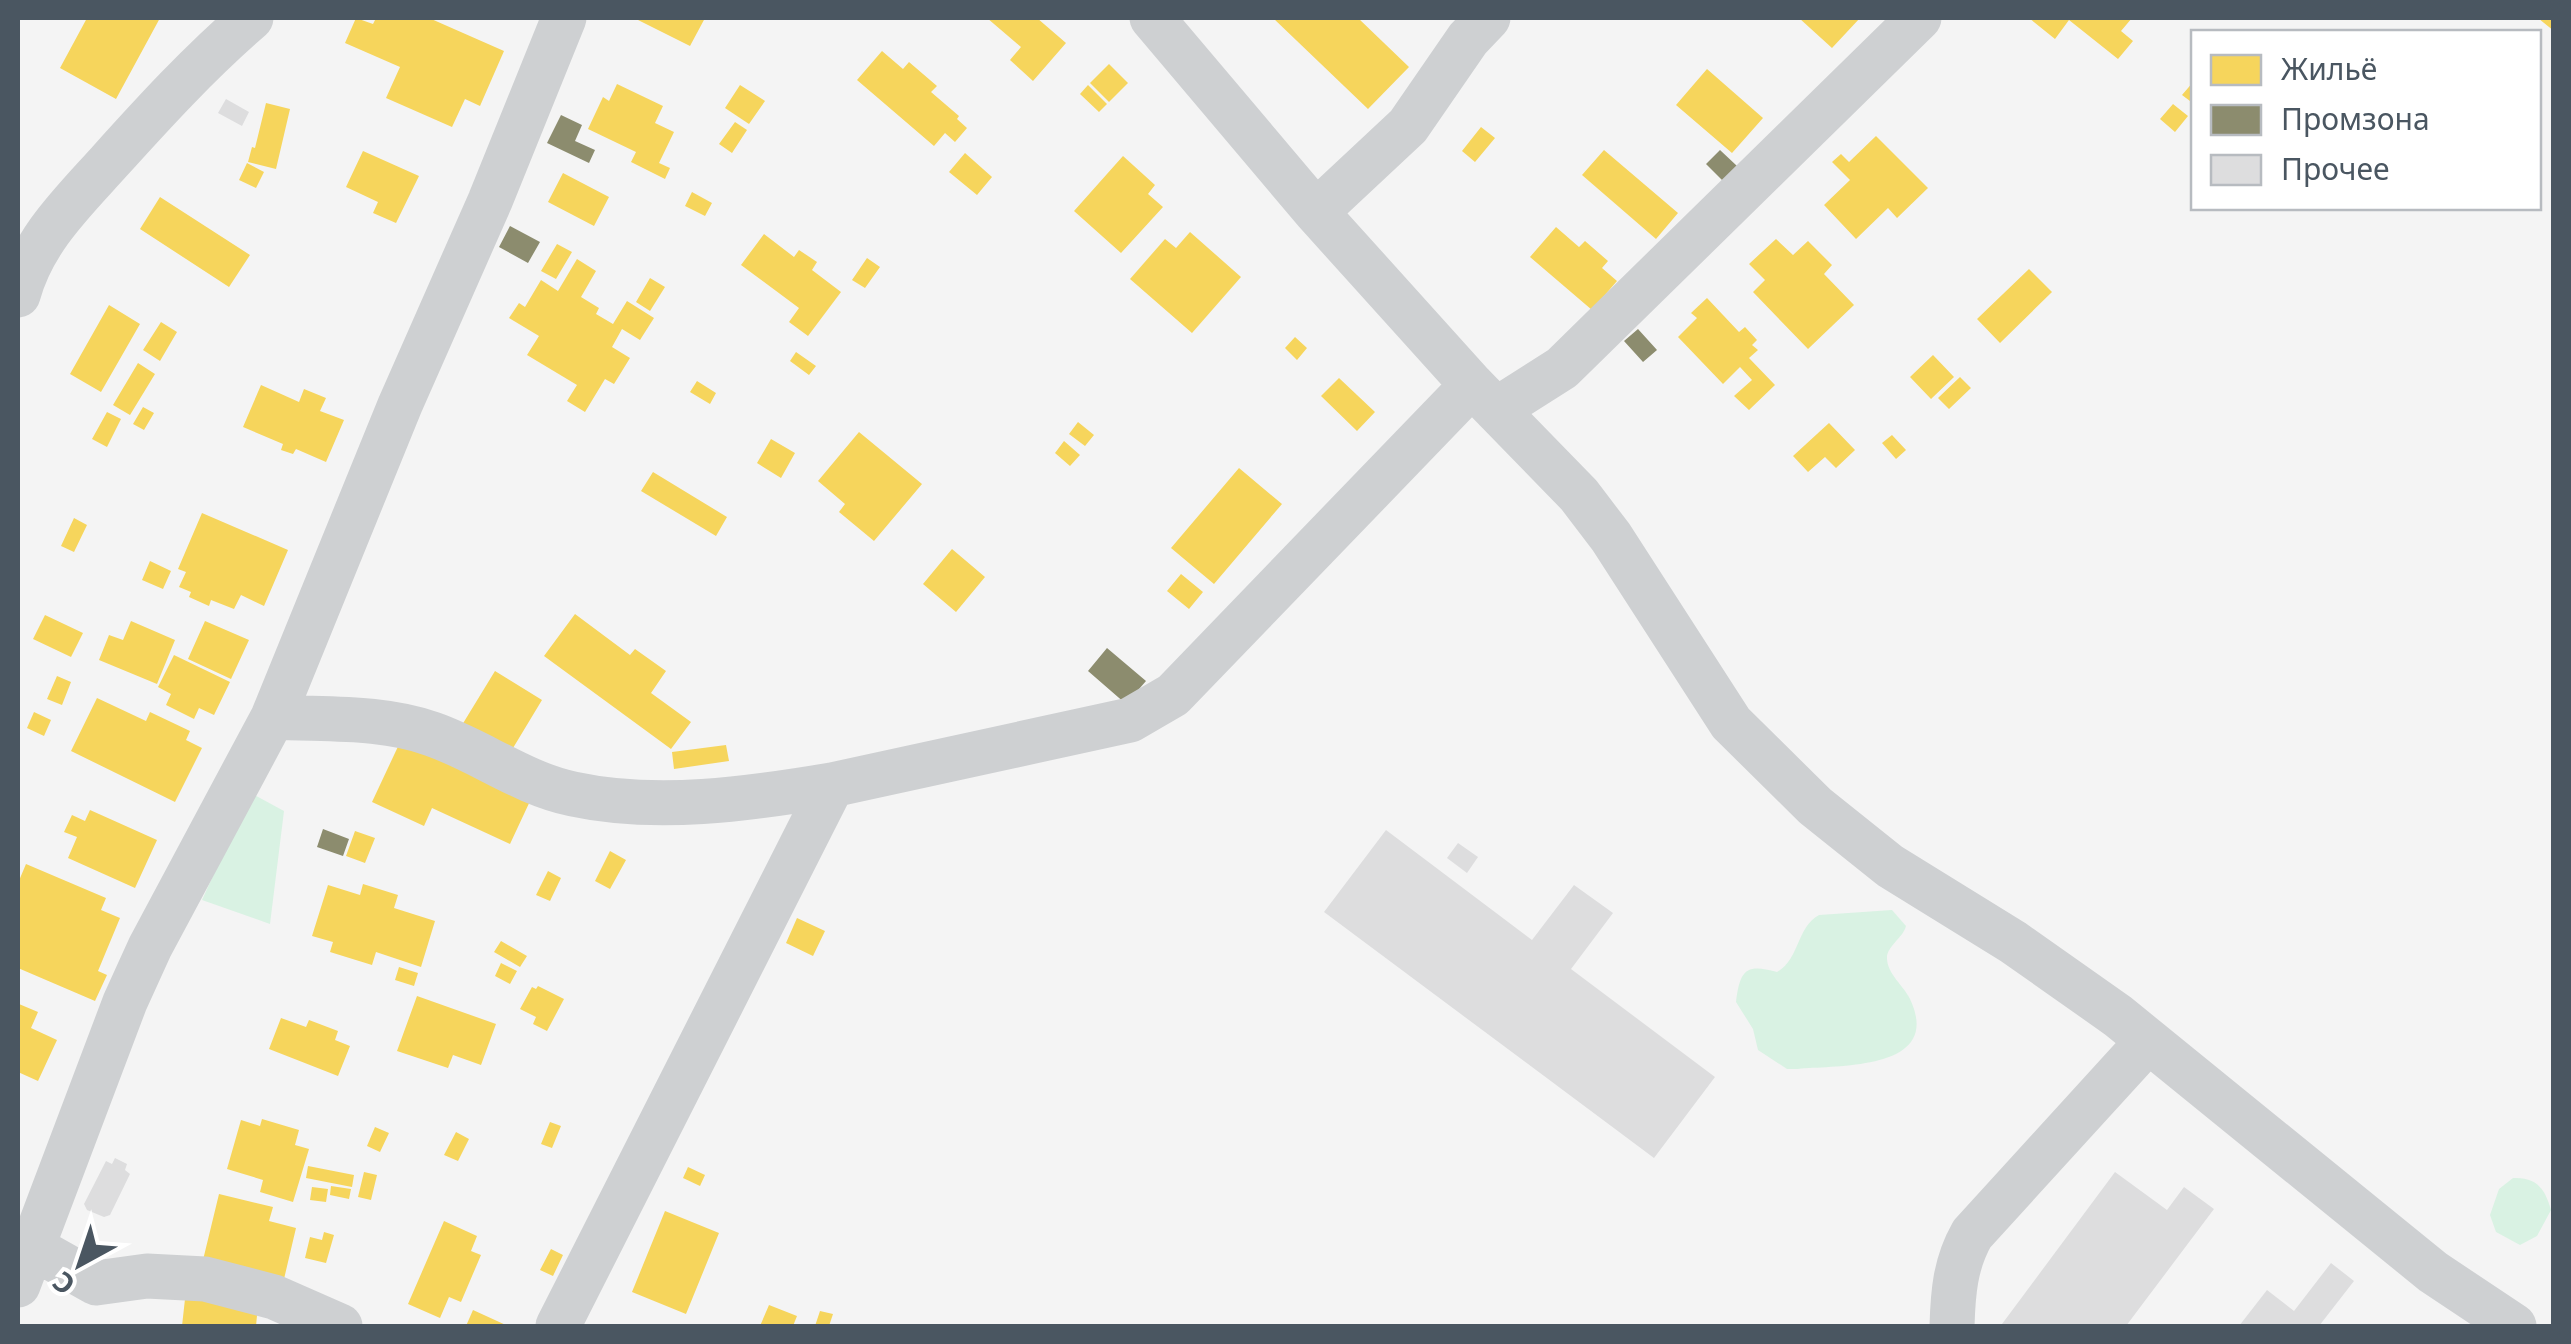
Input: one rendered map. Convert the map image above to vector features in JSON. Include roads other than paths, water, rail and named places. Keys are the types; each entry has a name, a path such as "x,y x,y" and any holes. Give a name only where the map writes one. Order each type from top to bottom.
{"street":[{"path":"18,295 24,269 49,229 188,74 250,18"},
{"path":"340,1326 274,1298 205,1280 147,1276 96,1282 25,1266 125,1002 150,947 273,717 564,18"},
{"path":"1152,18 1316,212 1578,496 1611,537 1731,724 1815,806 1890,866 2013,942 2148,1041 2433,1272 2514,1326"},
{"path":"1316,212 1408,126 1468,39 1488,18"},
{"path":"273,717 402,724 436,735 529,781 600,798 652,800 761,797 1130,720 1173,695 1484,397 1562,368 1919,18"},
{"path":"558,1326 832,785"},
{"path":"1952,1326 1954,1282 1961,1252 1972,1234 2148,1041"}]}
